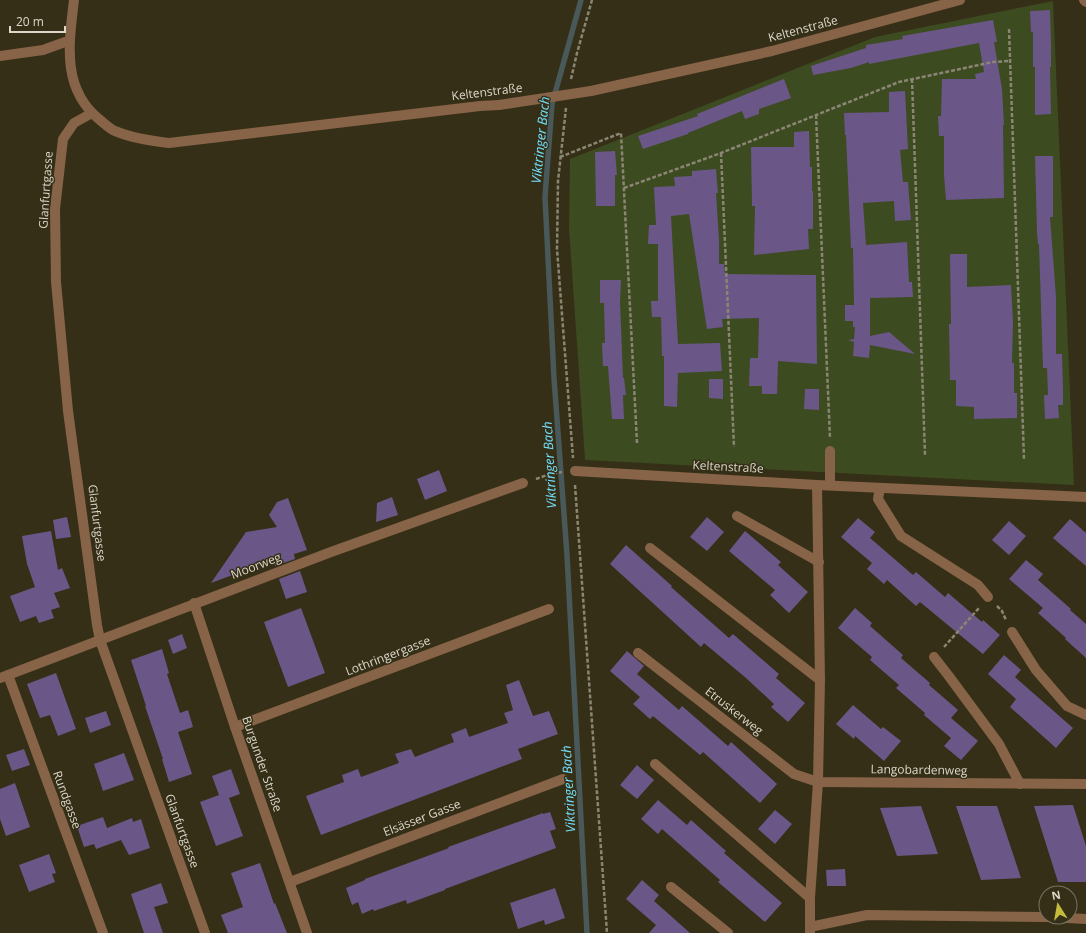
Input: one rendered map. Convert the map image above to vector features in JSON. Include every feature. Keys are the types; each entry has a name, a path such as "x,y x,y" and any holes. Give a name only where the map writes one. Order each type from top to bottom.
{"street":[{"path":"0,56 43,50 69,42 74,0"},
{"name":"Keltenstraße","path":"69,42 70,66 80,97 92,113 114,131 143,140 169,143 499,105 591,91 772,51 960,0"},
{"name":"Glanfurtgasse","path":"92,113 74,124 63,139 55,209 56,282 68,411 97,625 100,640 205,933"},
{"path":"830,451 830,485"},
{"name":"Keltenstraße","path":"574,471 817,485 1086,497"},
{"name":"Moorweg","path":"4,677 194,603 523,483"},
{"path":"817,485 820,680 818,782 810,898 810,930 867,915 1038,917"},
{"path":"880,488 878,499 901,536 978,585 988,597"},
{"path":"737,516 819,562"},
{"path":"650,548 820,680"},
{"name":"Burgunder Straße","path":"194,603 235,727 307,933"},
{"name":"Lothringergasse","path":"235,727 549,609"},
{"path":"1012,632 1036,670 1067,706 1086,715"},
{"name":"Etruskerweg","path":"638,654 794,774 818,782"},
{"path":"934,657 999,744 1020,784"},
{"name":"Rundgasse","path":"4,677 103,933"},
{"path":"655,764 810,898"},
{"name":"Elsässer Gasse","path":"290,882 563,779"},
{"name":"Langobardenweg","path":"818,782 1086,784"},
{"path":"671,887 728,933"}],"path":[{"path":"1009,29 1024,459"},
{"path":"624,188 721,153 899,82 993,62 1010,61"},
{"path":"912,79 925,455"},
{"path":"816,115 830,451"},
{"path":"560,157 621,134 637,443"},
{"path":"721,153 734,447"},
{"path":"934,657 988,597 1002,611 1012,632"}],"green space":[{"path":"1053,1 1074,485 585,460 569,228 570,159 875,37"}],"building":[{"path":"1050,10 1051,114 1035,115 1035,67 1033,67 1033,32 1031,32 1030,11"},
{"path":"993,20 997,42 994,42 1002,89 1004,125 1004,198 946,200 944,175 944,136 939,136 938,116 941,116 942,79 976,79 975,74 984,72 979,43 869,64 869,62 851,68 813,75 811,66 866,48 866,45 903,39 902,36"},
{"path":"784,79 791,98 759,109 759,114 745,119 742,111 688,134 643,149 638,136 698,116 697,114"},
{"path":"905,91 908,149 900,150 903,182 908,182 911,220 895,221 894,201 863,203 866,245 907,242 909,282 912,282 913,297 870,298 870,336 889,332 915,354 870,345 869,358 853,356 854,342 848,340 854,339 855,327 853,327 853,321 845,321 845,305 854,305 853,248 851,248 844,113 889,112 889,92"},
{"path":"809,131 810,167 812,167 813,191 813,229 808,229 809,249 754,255 755,206 752,206 751,147 794,147 794,132"},
{"path":"615,151 617,175 615,175 615,206 596,206 595,152"},
{"path":"1035,156 1053,156 1053,217 1050,217 1056,297 1056,354 1062,354 1063,405 1058,405 1059,418 1045,419 1044,395 1048,395 1047,368 1043,368"},
{"path":"716,169 718,193 716,193 719,264 724,264 725,274 816,275 817,364 778,361 777,394 762,394 762,386 749,386 750,358 758,358 759,318 722,319 723,327 707,329 689,214 671,216 678,344 720,343 722,371 678,373 677,407 664,406 664,356 662,356 661,317 652,317 651,301 658,301 658,244 648,244 649,225 656,225 654,187 675,186 674,177 692,176 692,171"},
{"path":"950,254 967,254 967,287 1011,285 1013,322 1012,363 1014,363 1014,393 1017,393 1017,418 974,419 974,407 956,406 956,380 950,380"},
{"path":"600,280 621,280 620,302 623,378 626,395 623,395 624,419 612,419 608,366 603,366 602,343 605,343 604,303 600,303"},
{"path":"709,379 723,379 723,399 709,398"},
{"path":"805,389 819,389 819,410 804,409"},
{"path":"439,470 447,491 425,500 417,479"},
{"path":"392,497 398,515 376,522 377,503"},
{"path":"288,498 307,550 294,554 295,559 275,566 273,560 211,583 246,532 277,527 269,515 277,502"},
{"path":"67,517 71,537 56,539 53,520"},
{"path":"707,517 724,532 707,551 690,537"},
{"path":"858,518 875,532 870,538 913,575 916,572 945,597 948,593 1000,635 983,654 920,602 916,606 887,580 884,584 867,569 872,563 841,537"},
{"path":"1070,519 1086,533 1086,566 1053,538"},
{"path":"1009,521 1026,536 1009,555 992,540"},
{"path":"51,531 58,570 62,568 70,588 54,593 60,607 51,610 54,618 39,623 36,616 20,622 10,596 35,587 27,564 22,536"},
{"path":"745,531 781,562 778,565 808,592 789,613 770,595 775,590 729,551"},
{"path":"626,545 729,638 733,634 779,674 776,678 805,703 788,722 771,707 774,704 746,678 704,643 701,647 610,564"},
{"path":"1026,560 1043,574 1038,580 1086,624 1086,658 1038,613 1043,608 1009,579"},
{"path":"300,571 307,592 286,599 279,579"},
{"path":"301,608 325,673 288,687 264,622"},
{"path":"855,608 872,623 870,626 903,655 901,658 958,710 951,718 978,741 961,760 944,746 951,738 896,688 899,685 870,660 872,657 838,628"},
{"path":"182,634 187,648 173,654 168,640"},
{"path":"162,649 169,673 167,674 180,713 188,710 193,727 178,732 192,774 169,782 131,660"},
{"path":"627,651 644,666 637,674 679,710 682,706 728,746 731,742 777,784 760,803 703,752 700,755 653,716 650,719 633,704 640,697 610,671"},
{"path":"1004,655 1021,670 1015,677 1073,728 1056,748 1010,707 1016,699 988,674"},
{"path":"56,673 76,729 58,736 50,715 40,718 27,684"},
{"path":"519,680 533,716 549,711 558,734 518,749 522,759 321,835 306,796 344,782 342,775 358,769 361,777 399,763 395,754 411,749 415,757 454,742 451,734 466,728 469,737 508,723 504,713 513,710 506,685"},
{"path":"853,705 881,729 883,727 901,741 884,761 855,736 854,739 836,724"},
{"path":"106,711 111,725 90,733 85,718"},
{"path":"24,749 30,765 12,771 6,755"},
{"path":"124,753 134,780 103,791 94,764"},
{"path":"637,765 654,780 637,799 620,785"},
{"path":"231,769 240,794 229,798 243,836 216,846 200,802 219,795 212,776"},
{"path":"15,783 30,827 6,836 0,819 0,789"},
{"path":"658,800 687,825 691,820 726,851 724,853 782,903 765,922 718,882 720,880 662,829 658,834 641,819"},
{"path":"1073,805 1086,846 1086,882 1058,882 1034,806"},
{"path":"921,806 938,854 897,856 880,808"},
{"path":"956,806 997,806 1021,878 981,880"},
{"path":"775,810 792,824 775,844 758,829"},
{"path":"550,812 556,829 550,831 556,848 407,904 406,900 374,911 373,909 362,914 358,902 352,905 346,888 365,879 449,848 448,847 543,813"},
{"path":"103,817 107,828 132,818 133,822 141,819 150,848 129,855 121,840 96,849 94,844 84,847 77,826"},
{"path":"49,854 56,873 52,874 55,882 29,892 19,865"},
{"path":"260,863 274,904 275,903 287,933 228,933 221,915 243,907 231,873"},
{"path":"845,869 846,886 827,886 826,870"},
{"path":"642,880 659,895 654,901 690,933 649,933 656,925 626,899"},
{"path":"161,883 168,903 154,907 163,933 144,933 131,894"},
{"path":"555,888 565,918 545,925 544,920 518,929 510,903"}],"waterway":[{"name":"Viktringer Bach","path":"581,0 552,104 545,197 554,378 567,555 587,933"}]}
